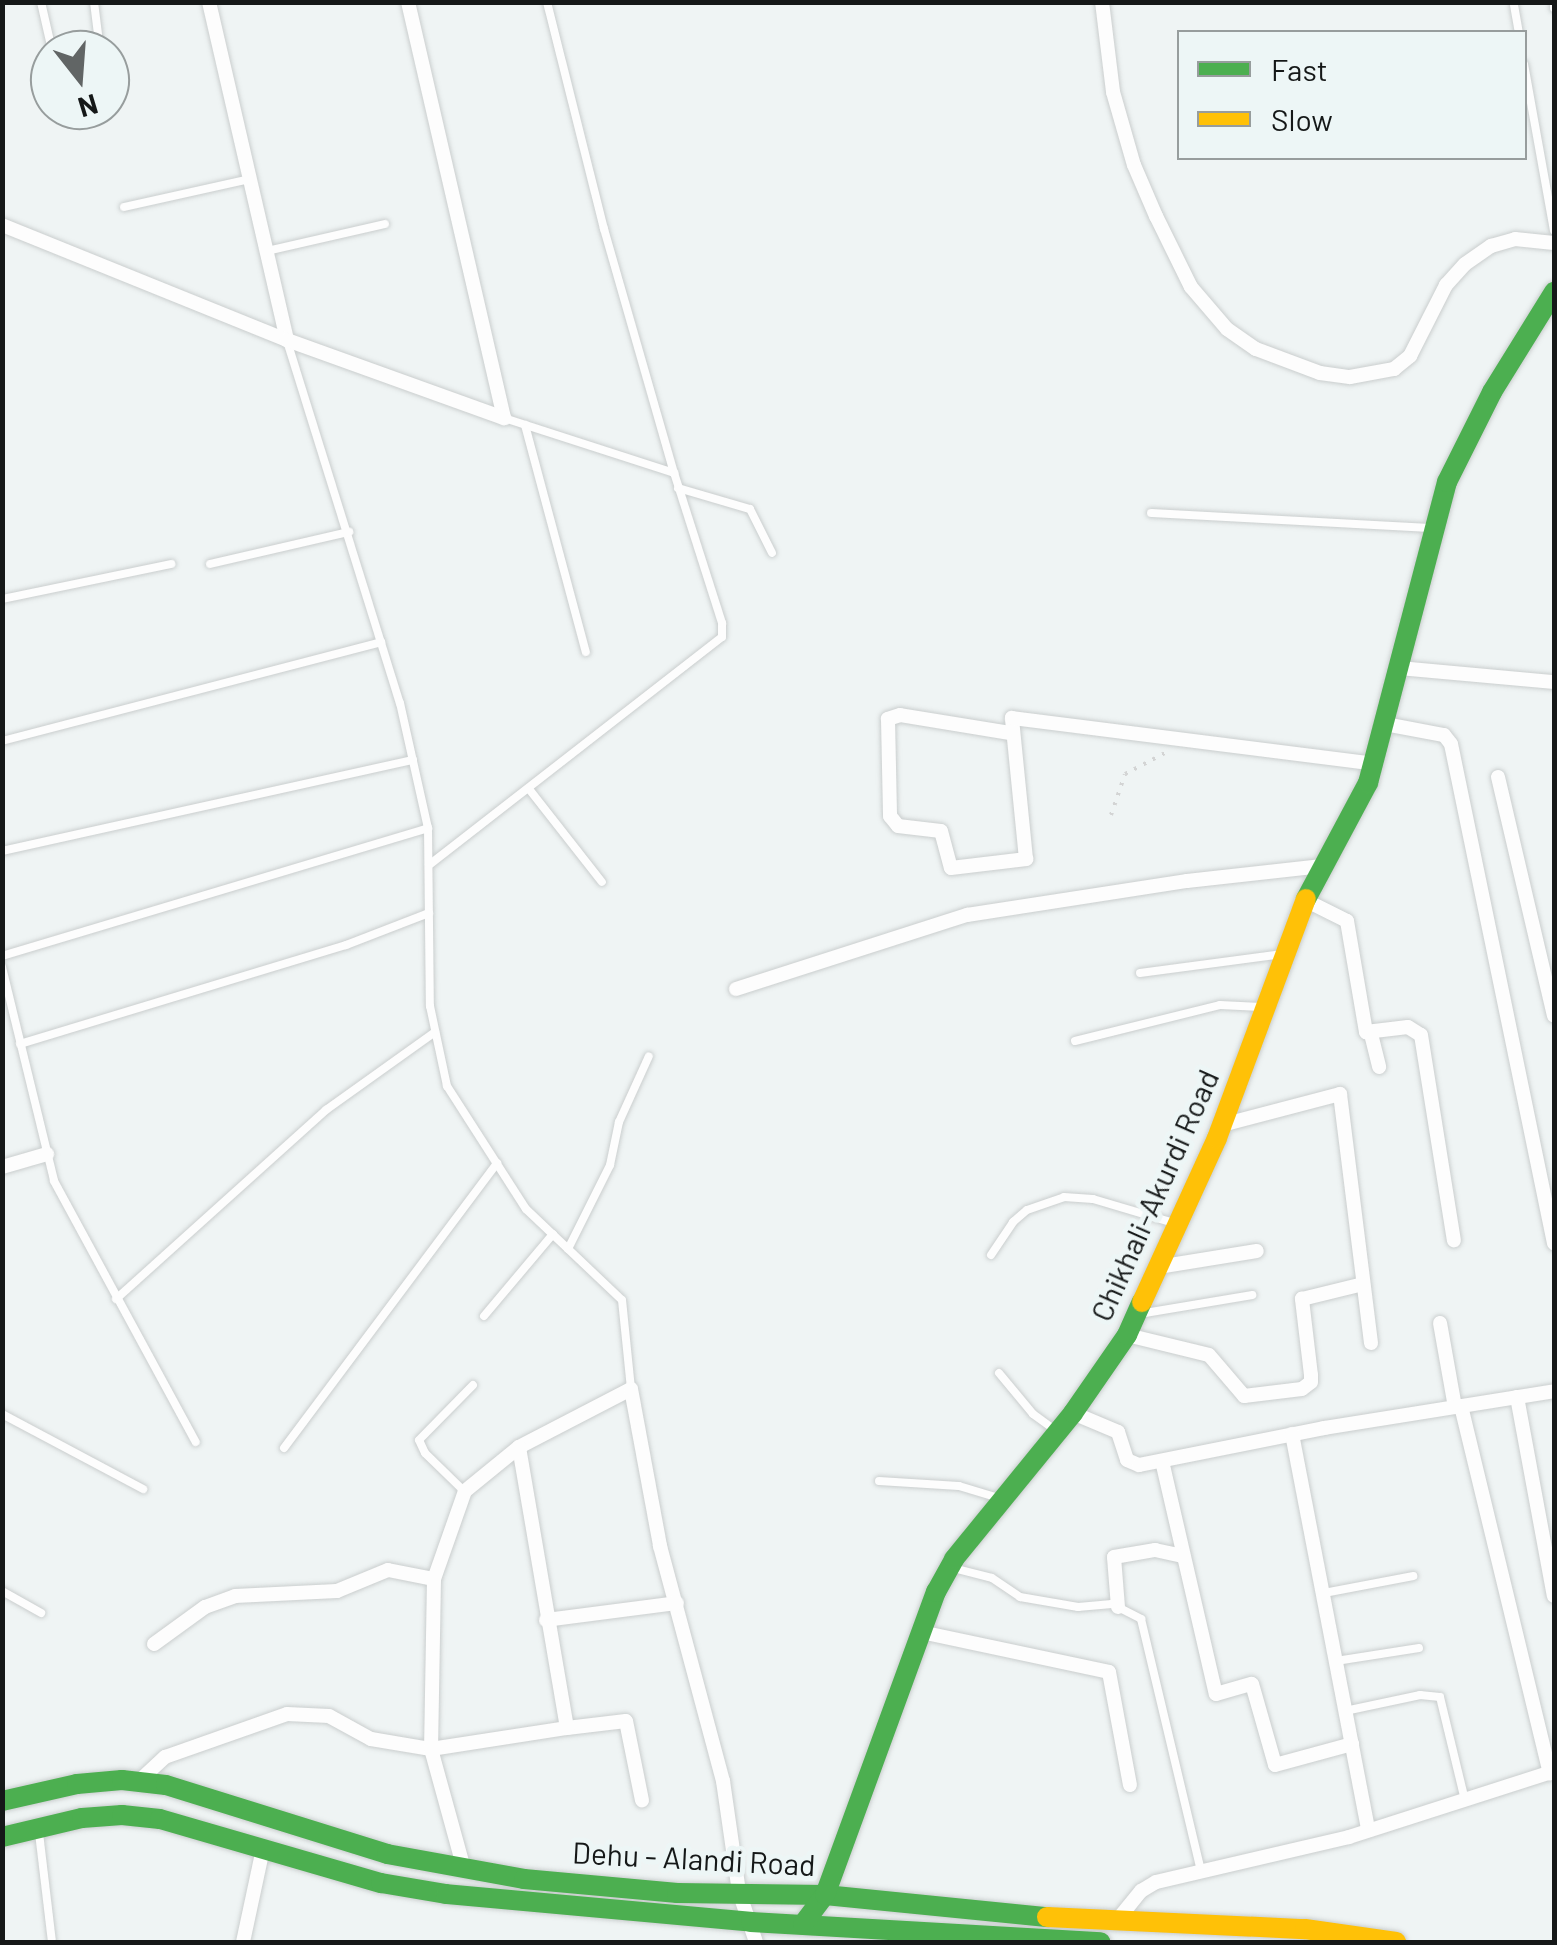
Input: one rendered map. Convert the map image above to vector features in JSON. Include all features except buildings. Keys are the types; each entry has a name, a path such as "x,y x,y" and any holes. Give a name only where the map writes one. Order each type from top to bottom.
{"main road":[{"name":"Chikhali-Akurdi Road","path":"802,1933 825,1895 921,1632 950,1566 1073,1414 1127,1335 1158,1268 1222,1126 1305,900 1350,822 1374,764 1447,482 1492,392 1554,292"},
{"name":"Dehu - Alandi Road","path":"2,1802 77,1784 138,1782 166,1785 370,1850 464,1869 676,1893 825,1895 1089,1921 1119,1918 1196,1934 1305,1929 1390,1942"},
{"name":"Dehu - Alandi Road","path":"2,1837 38,1827 122,1814 160,1819 381,1883 446,1894 754,1932 1100,1942"}],"street":[{"path":"209,2 287,340"},
{"path":"408,2 504,418"},
{"path":"1102,2 1113,92 1134,165 1156,216 1191,286 1227,329 1256,349 1320,374 1350,378 1394,369 1410,356 1446,286 1465,264 1491,246 1515,239 1554,243"},
{"path":"2,225 287,340 504,418"},
{"path":"1400,668 1554,682"},
{"path":"1010,734 900,715 888,719 890,816 898,826 941,831 951,868 1026,859 1010,734 1012,718 1019,716 1374,764"},
{"path":"1385,724 1444,735 1451,744 1554,1244"},
{"path":"1498,777 1554,1016"},
{"path":"736,989 966,916 1187,881 1322,866"},
{"path":"1305,900 1348,921 1362,1027 1371,1034 1380,1067"},
{"path":"1371,1034 1408,1027 1422,1035 1454,1240"},
{"path":"1222,1126 1340,1094 1370,1343"},
{"path":"2,1167 47,1154"},
{"path":"1158,1268 1257,1251"},
{"path":"1127,1335 1210,1355 1244,1396 1302,1389 1312,1382 1312,1375 1302,1299 1363,1284"},
{"path":"1119,1918 1141,1891 1156,1882 1368,1830 1552,1772 1440,1323"},
{"path":"464,1869 430,1749 434,1579 465,1492 519,1447 632,1389 660,1546 723,1782 739,1892 754,1932"},
{"path":"1073,1414 1118,1432 1131,1465 1554,1391"},
{"path":"1517,1397 1554,1596"},
{"path":"1292,1434 1368,1830"},
{"path":"519,1447 567,1728"},
{"path":"1162,1461 1216,1694 1252,1684 1275,1765 1352,1744"},
{"path":"1118,1606 1114,1557 1156,1550 1183,1556"},
{"path":"154,1644 205,1606 235,1596 337,1591 388,1570 434,1579"},
{"path":"546,1620 677,1603"},
{"path":"921,1632 1109,1672 1130,1784"},
{"path":"138,1782 165,1757 287,1714 330,1716 372,1739 430,1749 626,1721 642,1800"},
{"path":"243,1942 263,1849"}],"lane":[{"path":"41,2 47,30"},
{"path":"94,2 98,30"},
{"path":"428,866 722,637 722,623 678,488 604,229 547,2"},
{"path":"1514,5 1519,30"},
{"path":"1527,81 1554,230"},
{"path":"124,208 250,179"},
{"path":"266,252 384,224"},
{"path":"287,340 381,642 428,828 430,1006 447,1086 526,1209 622,1300 632,1389"},
{"path":"504,418 674,473"},
{"path":"524,425 586,652"},
{"path":"678,488 750,509 772,553"},
{"path":"1151,512 1435,528"},
{"path":"210,564 349,532"},
{"path":"2,600 171,564"},
{"path":"2,742 381,642"},
{"path":"2,852 413,760"},
{"path":"529,789 602,882"},
{"path":"2,956 428,828"},
{"path":"20,1044 346,945 429,914"},
{"path":"1140,972 1283,954"},
{"path":"2,967 47,1154 62,1199 196,1442"},
{"path":"1075,1041 1220,1005 1264,1007"},
{"path":"116,1300 326,1110 435,1032"},
{"path":"568,1249 610,1165 619,1122 648,1056"},
{"path":"284,1448 497,1164"},
{"path":"992,1255 1013,1222 1027,1210 1064,1197 1093,1199 1177,1224"},
{"path":"484,1316 553,1234"},
{"path":"1136,1314 1252,1296"},
{"path":"999,1373 1033,1414 1058,1432"},
{"path":"465,1492 425,1453 419,1440 472,1385"},
{"path":"2,1414 143,1489"},
{"path":"879,1481 959,1486 1002,1499"},
{"path":"950,1566 992,1578 1020,1597 1078,1606 1118,1606 1134,1612 1146,1628 1202,1872"},
{"path":"1322,1593 1413,1576"},
{"path":"2,1591 41,1613"},
{"path":"1336,1661 1419,1648"},
{"path":"1345,1711 1420,1696 1440,1698 1464,1800"},
{"path":"38,1827 52,1942"}],"path":[{"path":"1111,815 1126,774 1192,740"}],"traffic: fast":[{"path":"1306,899 1368,783 1447,482 1492,392 1554,292"},
{"path":"803,1924 825,1895 936,1592 954,1559 1073,1413 1127,1335 1142,1302"},
{"path":"2,1801 77,1784 122,1780 166,1785 387,1854 524,1879 677,1893 825,1895 1047,1917"},
{"path":"2,1837 82,1818 122,1815 160,1819 381,1883 446,1894 751,1922 1100,1942"}],"traffic: slow":[{"path":"1142,1302 1217,1138 1306,899"},
{"path":"1047,1917 1305,1929 1396,1942"}]}
